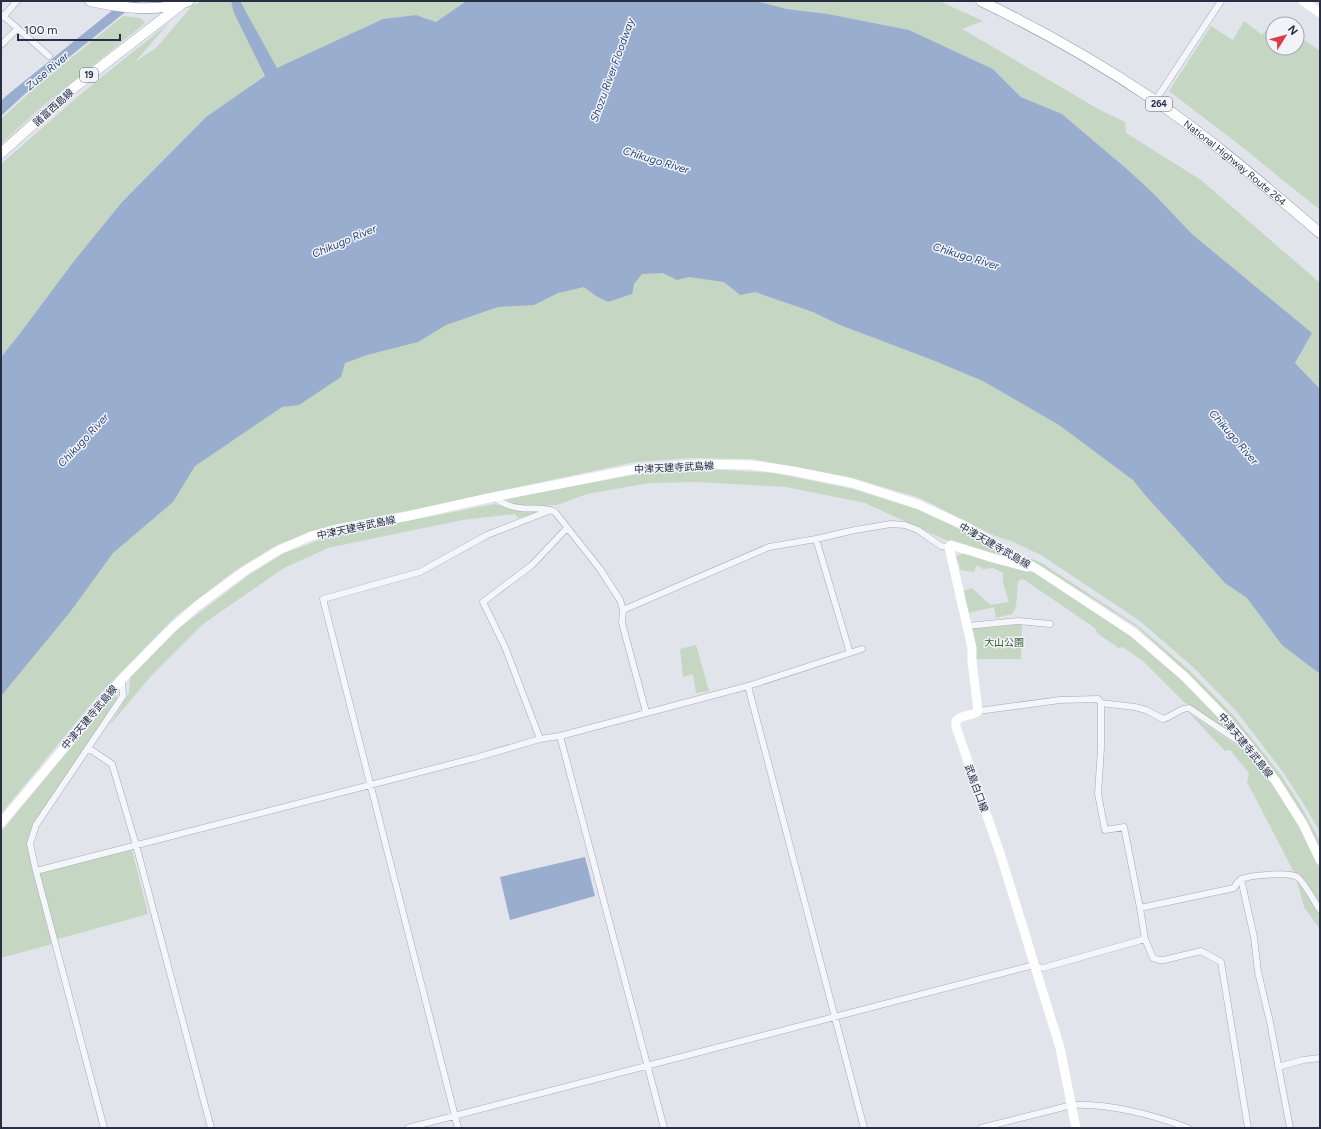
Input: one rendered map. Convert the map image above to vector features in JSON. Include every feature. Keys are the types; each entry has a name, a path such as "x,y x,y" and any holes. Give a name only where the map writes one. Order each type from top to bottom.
{"main road":[{"path":"90,1 107,5 155,9 185,2"},
{"name":"National Highway Route 264","path":"981,1 1032,26 1083,54 1155,101 1233,159 1320,233"},
{"path":"1303,1 1320,13"},
{"name":"諸富西島線","path":"1,153 76,86 185,2"},
{"name":"中津天建寺武島線","path":"1,823 122,679 169,630 197,606 246,570 279,550 311,536 337,529 408,516 493,497 635,469 698,464 751,465 793,471 852,483 917,504 965,526 1036,569 1134,633 1185,676 1227,720 1275,780 1303,824 1320,860"},
{"path":"978,711 972,661 972,648 949,547 951,545 1036,569"},
{"name":"武島白口線","path":"978,711 976,714 959,717 956,721 956,727 1001,856 1060,1048 1076,1128"}],"street":[{"path":"17,1 2,16 49,56"},
{"path":"1155,101 1221,1"},
{"path":"1,45 17,29"},
{"path":"493,497 497,501 519,508 551,510 555,512 600,569 620,600 623,610 622,623 646,712"},
{"path":"458,1128 323,599 420,572 487,535 551,510"},
{"path":"623,610 769,547 856,530 891,524 905,525 918,530 941,546 949,547"},
{"path":"540,740 505,647 483,602 532,566 567,528"},
{"path":"816,539 850,653"},
{"path":"968,626 1018,621 1050,624"},
{"path":"36,871 476,758 748,686 862,649"},
{"path":"104,1128 30,844 36,825 123,696 122,679"},
{"path":"748,686 864,1128"},
{"path":"978,711 1060,700 1098,699 1101,702 1146,710 1163,719 1168,718 1184,708 1189,708 1241,743 1248,746"},
{"path":"1101,702 1101,761 1098,794 1105,830 1124,827 1145,939 1153,958 1164,960 1201,951 1221,962 1248,1128"},
{"path":"560,736 664,1128"},
{"path":"88,748 112,764 136,845 211,1128"},
{"path":"1140,908 1234,888 1237,882 1241,879 1252,876 1294,876 1302,883 1320,910"},
{"path":"1241,879 1254,937 1258,972 1270,1022 1290,1128"},
{"path":"408,1128 1034,965 1043,968 1145,939"},
{"path":"1278,1067 1303,1060 1320,1058"},
{"path":"981,1128 1072,1105 1096,1106 1151,1115 1188,1128"}],"green space":[{"path":"202,1 466,1 436,22 416,15 383,19 277,69 260,66 265,76 206,117 122,202 74,261 1,357 1,164 82,93 169,23 135,62 156,48 192,6"},
{"path":"756,1 939,1 983,21 962,29 1100,110 1125,122 1126,133 1201,180 1320,283 1320,389 1295,363 1312,333 1192,234 1153,193 1127,169 1062,114 1021,97 993,69 909,30 828,14 787,9"},
{"path":"123,16 141,18 145,23 37,111 1,144 1,119 39,84"},
{"path":"1244,21 1262,35 1265,32 1265,56 1305,56 1305,41 1320,51 1320,210 1237,143 1169,91 1211,26 1233,40"},
{"path":"599,267 733,278 987,379 1140,475 1263,599 1320,674 1320,832 1283,772 1237,712 1194,668 1140,621 1041,555 1011,541 995,536 920,498 849,477 753,459 692,458 635,462 330,526 279,544 236,570 176,616 96,698 1,814 1,675 106,540 294,373"},
{"path":"704,469 774,473 853,489 919,510 964,531 1018,562 950,542 865,503 786,487 697,482 649,483 587,494 557,505 520,505 505,499 638,474"},
{"path":"494,504 520,511 542,511 519,518 514,514 462,520 328,548 284,568 203,624 152,675 109,726 129,693 130,677 178,629 249,575 284,553 331,536"},
{"path":"965,553 1039,574 1135,638 1183,680 1237,738 1184,702 1144,662 1123,647 1119,648 1098,634 1095,628 1023,579 1018,581 1016,607 1012,614 996,618 994,607 969,613 963,591 972,588 990,605 1009,602 1003,582 1003,573 993,568 983,569 977,565 974,572 961,570 956,556"},
{"path":"1030,558 1043,564 1138,626 1190,671 1234,716 1281,775 1302,808 1320,841 1320,851 1227,715 1187,673 1137,627"},
{"name":"大山公園","path":"1022,624 1021,659 975,659 971,629"},
{"path":"696,645 709,691 696,693 693,674 683,677 680,649"},
{"path":"115,694 118,700 34,823 27,846 34,871 132,850 148,914 58,939 52,944 1,958 1,832"},
{"path":"1190,714 1248,753 1275,787 1301,830 1320,869 1320,905 1300,874 1294,872 1247,782 1249,773 1230,750 1225,751"},
{"path":"1297,881 1320,915 1320,929 1304,907"}],"water":[{"name":"Zuse River","path":"124,1 139,1 38,82 1,116 1,101 6,96"},
{"path":"231,1 240,1 277,68 383,19 416,15 436,22 466,1 756,1 787,9 828,14 909,30 993,69 1021,97 1062,114 1153,193 1192,234 1312,333 1295,363 1320,389 1320,674 1282,645 1247,598 1225,583 1133,480 1059,425 983,381 840,325 813,312 755,292 740,295 724,282 689,277 677,280 663,273 642,274 634,284 632,294 608,302 596,296 584,287 558,293 534,305 498,307 446,325 418,342 367,355 345,363 341,377 299,405 282,407 195,466 173,502 113,553 70,612 1,696 1,357 74,261 122,202 206,117 265,76 234,13"},
{"path":"585,857 595,896 510,920 500,877"}],"water label":[{"name":"Shozu River Floodway","path":"612,70"},
{"name":"Chikugo River","path":"656,160"},
{"name":"Chikugo River","path":"344,241"},
{"name":"Chikugo River","path":"966,256"},
{"name":"Chikugo River","path":"1234,437"},
{"name":"Chikugo River","path":"83,440"}]}
